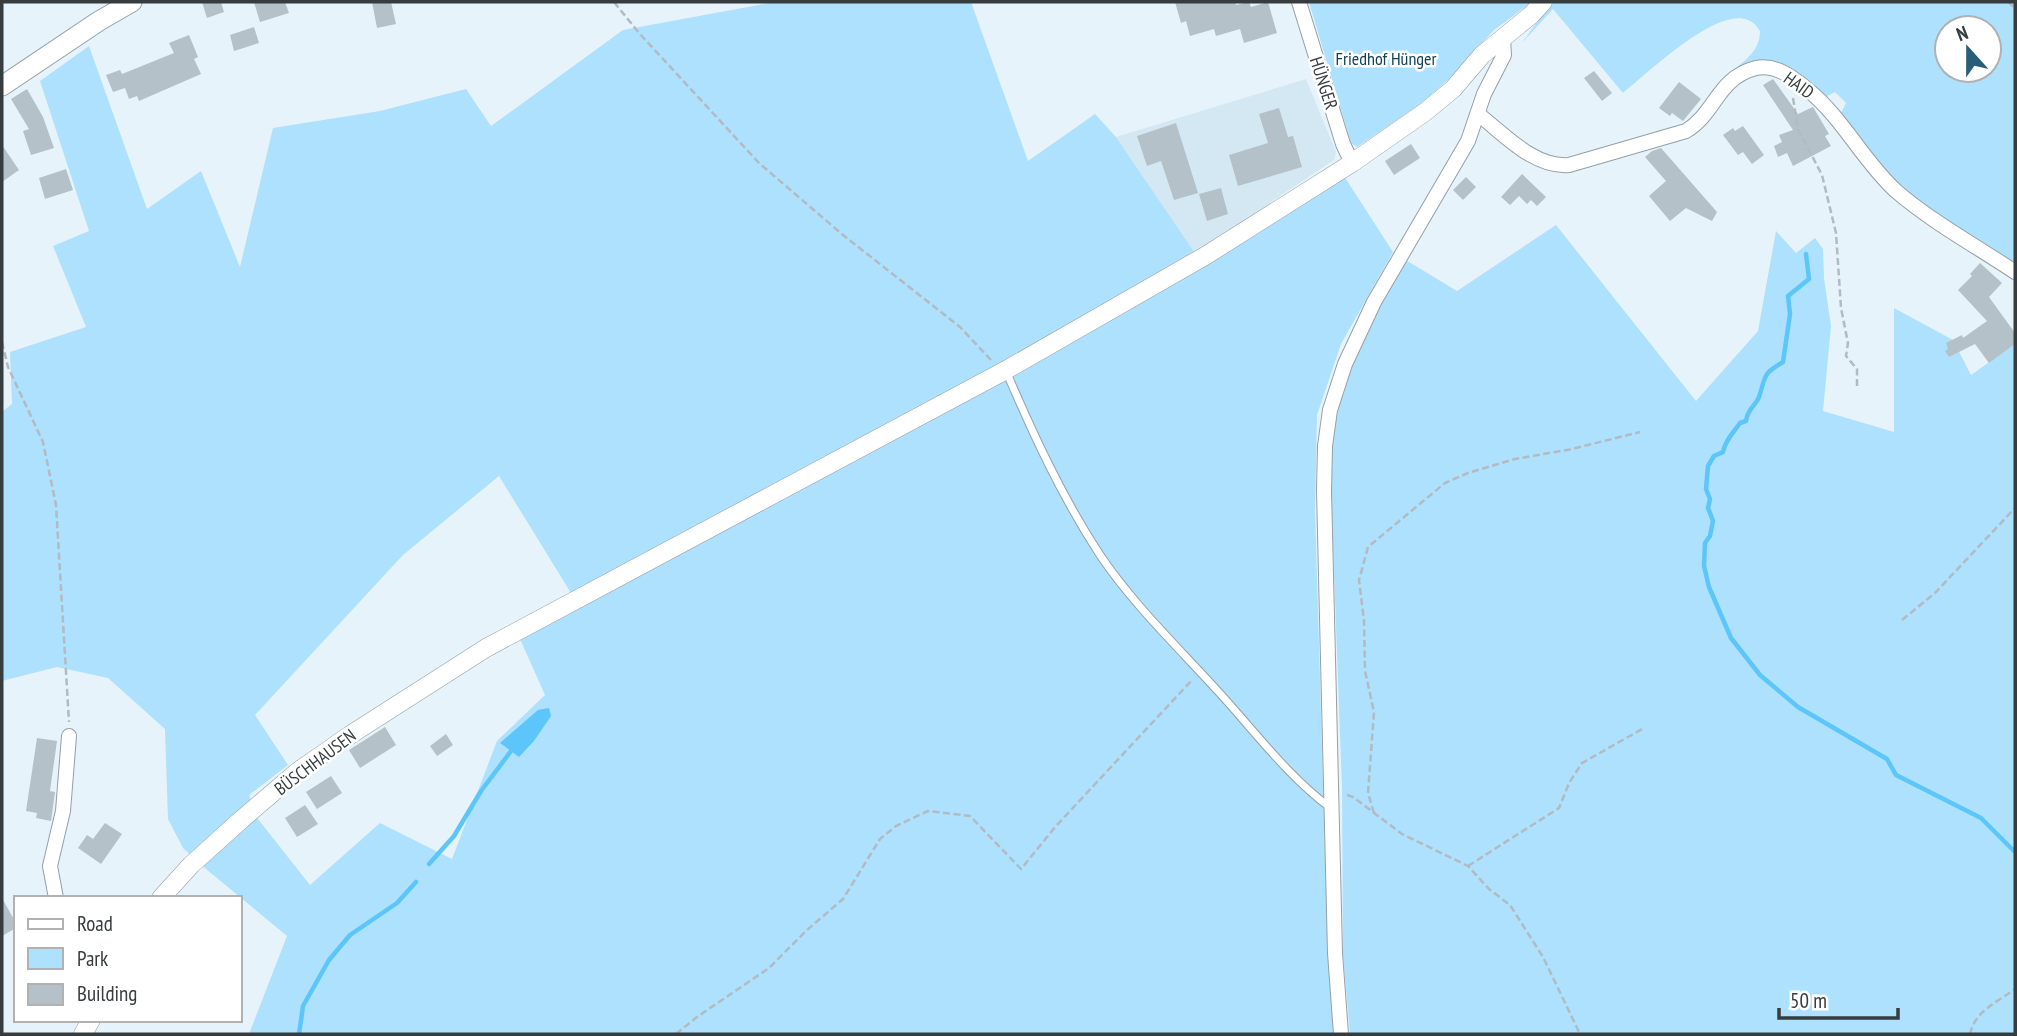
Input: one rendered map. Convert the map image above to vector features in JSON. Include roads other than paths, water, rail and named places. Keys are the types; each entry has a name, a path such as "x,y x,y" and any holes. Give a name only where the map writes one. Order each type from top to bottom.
{"main road":[{"path":"2,86 132,2"}],"street":[{"name":"HÜNGER","path":"1299,2 1343,144 1352,163"},
{"name":"BÜSCHHAUSEN","path":"164,896 191,865 298,772 350,734 486,648 1006,370 1205,256 1352,163 1425,112 1453,89 1482,55 1543,2"},
{"path":"1341,1034 1335,953 1325,446 1330,410 1345,364 1374,302 1468,141 1484,94 1504,55 1503,38"},
{"name":"HAID","path":"1478,114 1538,160 1553,165 1569,165 1686,131 1699,121 1730,80 1756,68 1777,69 1819,100 1896,190 1924,212 2015,272"},
{"path":"56,896 50,866 63,811 69,736"}],"lane":[{"path":"1006,370 1042,452 1100,555 1152,619 1311,794 1332,809"}],"water":[{"path":"549,708 551,716 519,757 500,743 538,710"}],"waterway":[{"path":"1806,254 1809,279 1788,296 1790,314 1783,362 1768,373 1758,400 1748,413 1746,421 1740,423 1727,441 1723,452 1714,456 1708,466 1706,489 1710,499 1708,508 1713,521 1710,536 1705,543 1704,566 1709,587 1731,638 1760,675 1798,707 1887,759 1896,775 1981,818 2015,852"},
{"path":"429,864 454,836 481,791 511,751"},
{"path":"299,1034 303,1006 329,960 350,935 397,903 416,882"}],"park label":[{"name":"Friedhof Hünger","path":"1386,58"}]}
